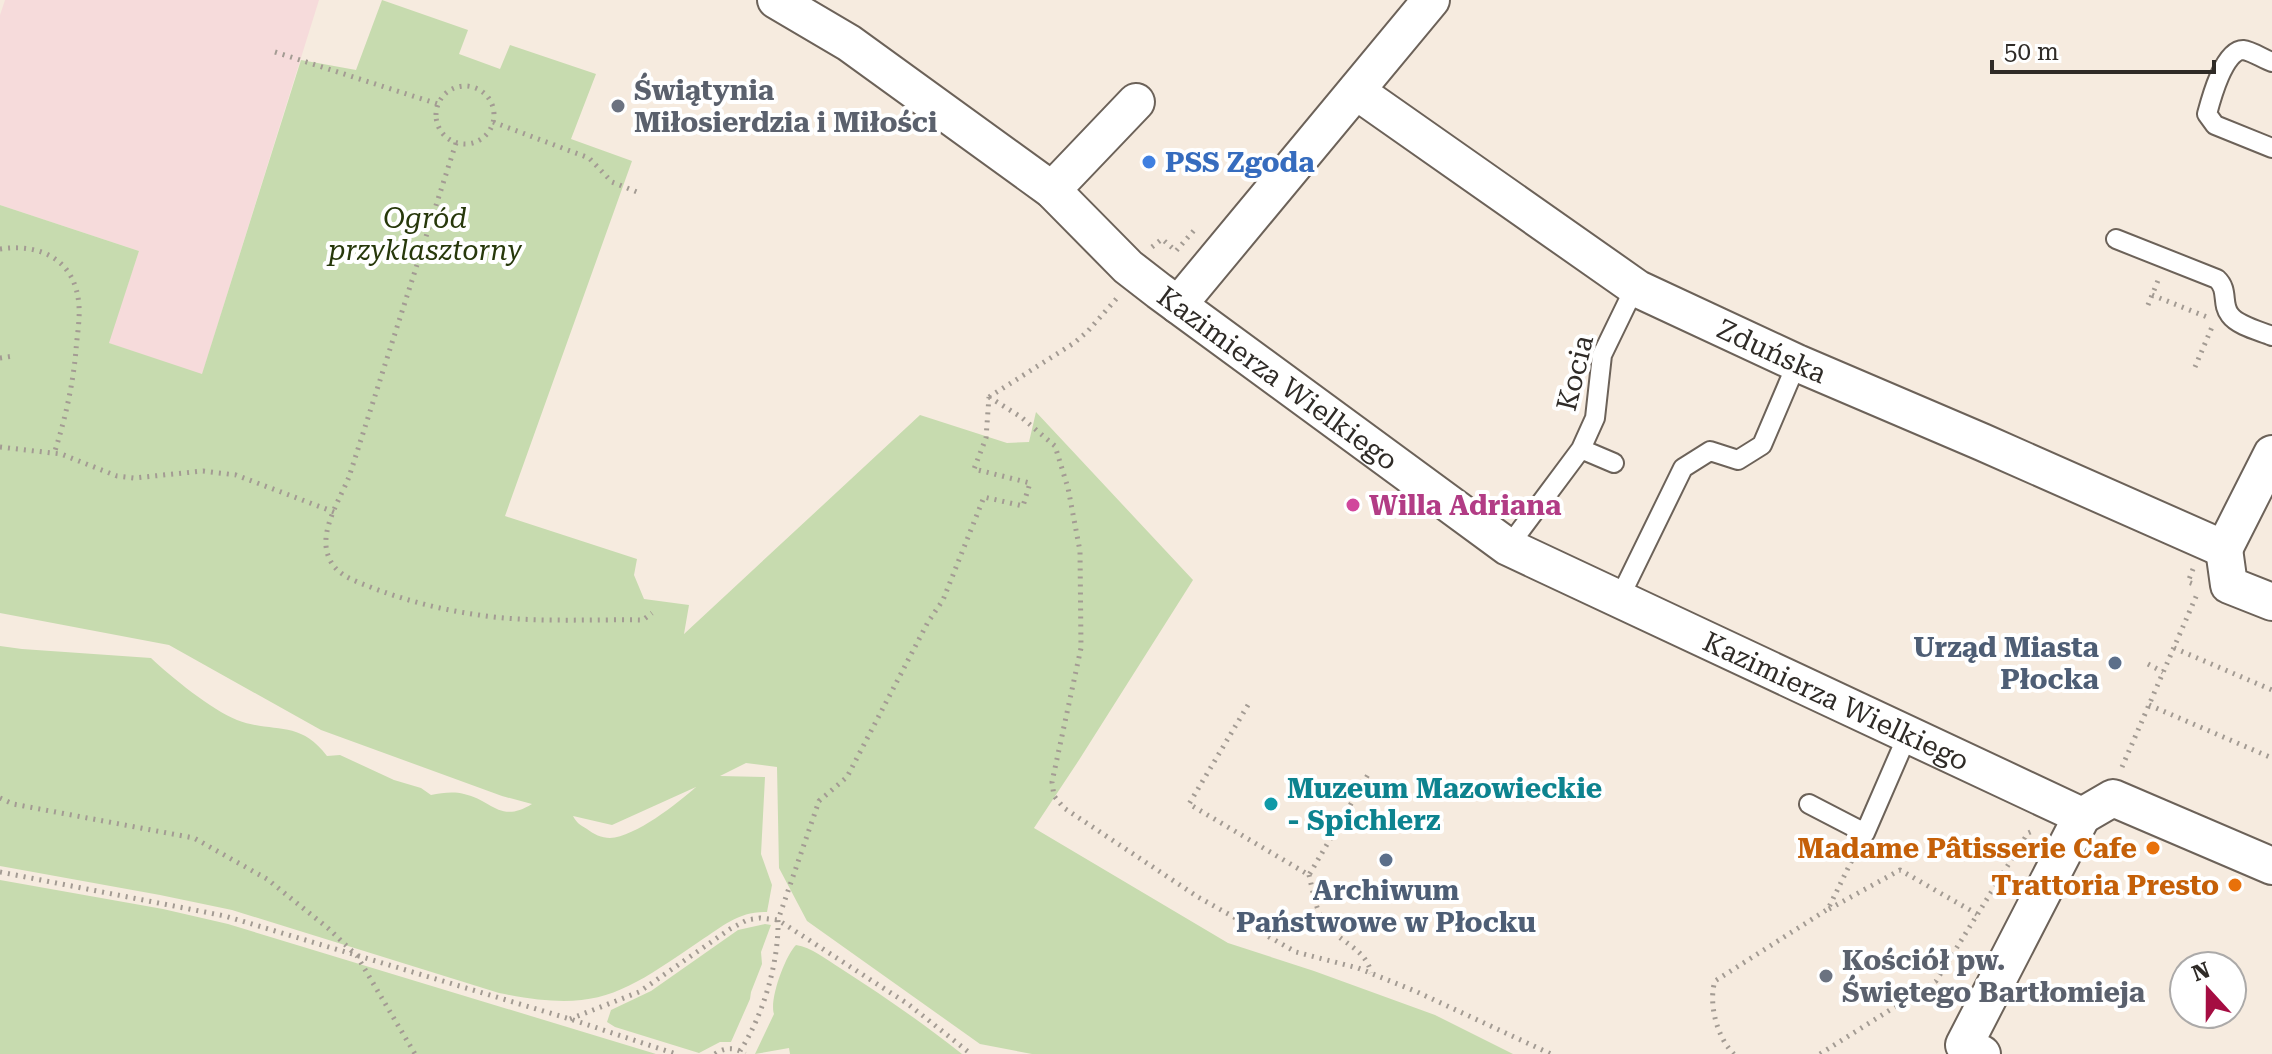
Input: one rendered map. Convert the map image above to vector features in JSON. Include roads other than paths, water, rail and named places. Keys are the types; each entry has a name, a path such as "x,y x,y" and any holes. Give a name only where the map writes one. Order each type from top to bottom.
{"street":[{"name":"Kazimierza Wielkiego","path":"776,0 849,43 1052,190 1128,267 1508,547 1908,734 2087,809 2113,798 2272,866"},
{"path":"1178,305 1431,0"},
{"name":"Zduńska","path":"1356,91 1635,287 1797,363 2224,549"},
{"path":"1052,190 1136,102"},
{"path":"2272,454 2224,549 2229,585 2272,602"},
{"path":"1973,1049 2087,809"}],"lane":[{"path":"2272,62 2244,50 2229,57 2207,114 2215,125 2272,148"},
{"path":"2116,239 2217,279 2223,285 2225,306 2233,319 2272,336"},
{"name":"Kocia","path":"1508,547 1581,449 1595,418 1602,355 1635,287"},
{"path":"1619,599 1683,468 1710,451 1738,460 1762,445 1797,363"},
{"path":"1581,449 1614,463"},
{"path":"1809,804 1865,833 1908,734"}],"place":[{"name":"Świątynia Miłosierdzia i Miłości","path":"618,106"},
{"name":"PSS Zgoda","path":"1149,162"},
{"name":"Willa Adriana","path":"1353,505"},
{"name":"Urząd Miasta Płocka","path":"2115,663"},
{"name":"Muzeum Mazowieckie - Spichlerz","path":"1271,804"},
{"name":"Madame Pâtisserie Cafe","path":"2153,848"},
{"name":"Archiwum Państwowe w Płocku","path":"1386,860"},
{"name":"Trattoria Presto","path":"2235,885"},
{"name":"Kościół pw. Świętego Bartłomieja","path":"1826,976"}],"park label":[{"name":"Ogród przyklasztorny","path":"425,234"}]}
